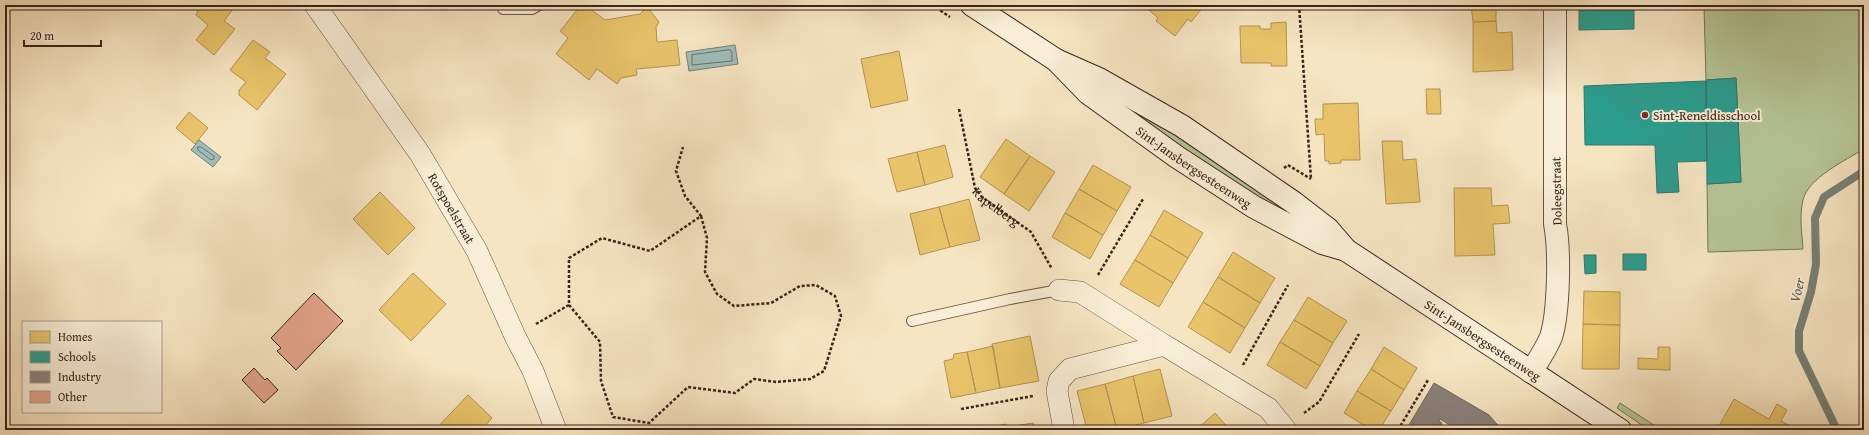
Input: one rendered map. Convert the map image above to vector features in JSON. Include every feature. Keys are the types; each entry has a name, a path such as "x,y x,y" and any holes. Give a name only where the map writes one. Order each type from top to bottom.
{"main road":[{"name":"Sint-Jansbergsesteenweg","path":"972,5 1056,60 1099,79 1182,126 1293,202 1328,229 1346,250 1613,428"},
{"name":"Doleegstraat","path":"1531,372 1550,340 1556,310 1558,239 1555,224 1555,5"},
{"name":"Sint-Jansbergsesteenweg","path":"1056,60 1088,93 1182,161 1254,207 1322,243 1346,250"}],"street":[{"name":"Rotspoelstraat","path":"315,5 420,154 477,251 515,336 533,371 556,430"},
{"path":"1059,290 1080,292 1164,346 1268,408 1286,430"},
{"path":"1064,430 1057,391 1058,381 1070,370 1164,346"}],"lane":[{"path":"503,10 532,9 539,5"},
{"path":"912,321 1010,299 1059,290"}],"path":[{"path":"1299,5 1311,179"},
{"name":"Kapelberg","path":"960,109 976,188 982,197 1031,232 1056,277 1059,290"},
{"path":"683,147 676,171 685,196 701,216 707,238 705,272 717,294 734,306 771,303 800,286 816,285 835,296 841,316 824,371 810,379 776,382 754,379 734,393 688,387 649,424 613,417 601,381 600,342 570,305 569,258 602,238 650,251 701,216"},
{"path":"1097,278 1143,199"},
{"path":"1242,367 1288,285"},
{"path":"515,336 570,305"},
{"path":"1301,415 1319,402 1359,334"},
{"path":"1398,430 1428,380"},
{"path":"961,409 1057,391"}],"green space":[{"path":"1704,5 1864,5 1864,149 1829,170 1812,184 1806,192 1801,212 1803,249 1708,252 1707,184 1741,182 1736,78 1706,80"},
{"path":"1121,98 1312,224 1240,190 1116,104"},
{"path":"1620,403 1660,429 1649,430 1617,408"}],"water":[{"path":"735,45 738,64 689,71 686,52"},
{"path":"199,140 221,157 213,167 191,150"}],"building: Homes":[{"path":"190,5 236,5 224,21 235,29 214,55 196,40 208,25 196,15 198,11"},
{"path":"581,5 585,5 605,20 640,14 647,7 659,22 656,27 657,42 677,40 680,65 636,69 637,75 621,78 617,84 597,69 589,80 556,54 568,38 560,31"},
{"path":"1143,5 1204,6 1191,22 1188,19 1175,36 1156,21 1158,18"},
{"path":"1471,5 1511,5 1511,9 1496,9 1496,21 1473,22"},
{"path":"1496,21 1497,33 1512,32 1513,70 1473,72 1473,22"},
{"path":"1286,22 1287,66 1271,66 1271,63 1241,63 1240,26 1260,26 1260,29 1271,29 1271,23"},
{"path":"253,40 270,52 265,58 286,74 257,110 239,95 239,90 246,82 230,70"},
{"path":"899,51 908,100 871,108 861,59"},
{"path":"1426,89 1440,89 1441,114 1427,114"},
{"path":"1358,103 1360,160 1341,160 1341,163 1329,164 1329,161 1325,161 1324,134 1316,135 1315,119 1323,119 1323,104"},
{"path":"189,112 208,128 195,144 176,128"},
{"path":"1006,139 1030,156 1004,194 980,177"},
{"path":"1382,141 1402,141 1403,160 1416,159 1420,202 1386,204"},
{"path":"945,145 953,177 925,185 917,152"},
{"path":"917,152 925,185 897,192 888,159"},
{"path":"1030,156 1055,172 1029,211 1004,194"},
{"path":"1093,165 1131,187 1117,211 1079,189"},
{"path":"1454,188 1491,188 1492,206 1508,205 1510,223 1493,224 1495,255 1455,256"},
{"path":"1079,189 1117,211 1103,235 1065,213"},
{"path":"380,192 415,228 388,255 353,219"},
{"path":"969,199 980,240 950,247 939,207"},
{"path":"939,207 950,247 920,255 910,214"},
{"path":"1164,210 1203,233 1188,258 1150,235"},
{"path":"1065,213 1103,235 1090,259 1052,237"},
{"path":"1150,235 1188,258 1173,283 1135,260"},
{"path":"1233,252 1275,278 1260,303 1218,277"},
{"path":"1135,260 1173,283 1159,307 1120,284"},
{"path":"413,273 446,304 411,341 379,310"},
{"path":"1218,277 1260,303 1245,328 1203,302"},
{"path":"1584,291 1620,292 1620,325 1583,324"},
{"path":"1308,297 1347,321 1333,343 1294,320"},
{"path":"1203,302 1245,328 1230,353 1188,327"},
{"path":"1294,320 1333,343 1320,366 1280,342"},
{"path":"1583,324 1620,325 1619,369 1582,369"},
{"path":"1030,336 1039,381 1000,388 992,344"},
{"path":"1280,342 1320,366 1306,389 1267,365"},
{"path":"993,346 1000,388 976,393 967,352"},
{"path":"1384,347 1417,368 1404,390 1371,369"},
{"path":"1658,347 1670,347 1670,370 1638,369 1638,358 1658,359"},
{"path":"967,352 976,393 951,398 944,361 953,359 954,354"},
{"path":"1160,369 1172,416 1144,423 1133,376"},
{"path":"1371,369 1404,390 1391,411 1357,391"},
{"path":"1133,376 1144,423 1117,430 1105,384"},
{"path":"1105,384 1117,430 1087,430 1077,391"},
{"path":"1357,391 1391,411 1379,430 1372,430 1344,413"},
{"path":"468,395 492,418 481,430 435,430"},
{"path":"1734,399 1769,419 1777,404 1787,410 1781,421 1790,426 1788,430 1725,430 1719,426"},
{"path":"1215,413 1230,430 1196,430"},
{"path":"1033,423 1034,430 1007,430 1007,427"},
{"path":"1006,424 1007,430 991,430 991,427"},
{"path":"982,425 982,430 965,430 965,428"}],"building: Schools":[{"path":"1634,5 1634,29 1579,30 1579,6"},
{"path":"1736,78 1741,182 1707,184 1706,80"},
{"path":"1706,81 1707,161 1677,162 1679,192 1657,193 1655,145 1585,145 1584,86"},
{"path":"1623,254 1646,254 1646,270 1623,270"},
{"path":"1584,255 1596,255 1596,273 1585,274"}],"building: Industry":[{"path":"1434,383 1489,415 1502,430 1458,430 1440,419 1439,421 1442,423 1438,430 1406,430"}],"building: Other":[{"path":"314,293 343,321 296,370 277,351 281,348 271,338"},
{"path":"254,368 265,380 267,378 278,390 264,403 242,380"}],"waterway":[{"name":"Voer","path":"1837,430 1799,351 1799,331 1811,292 1816,264 1815,218 1824,197 1864,171"}],"place":[{"name":"Sint-Reneldisschool","path":"1645,115"}]}
